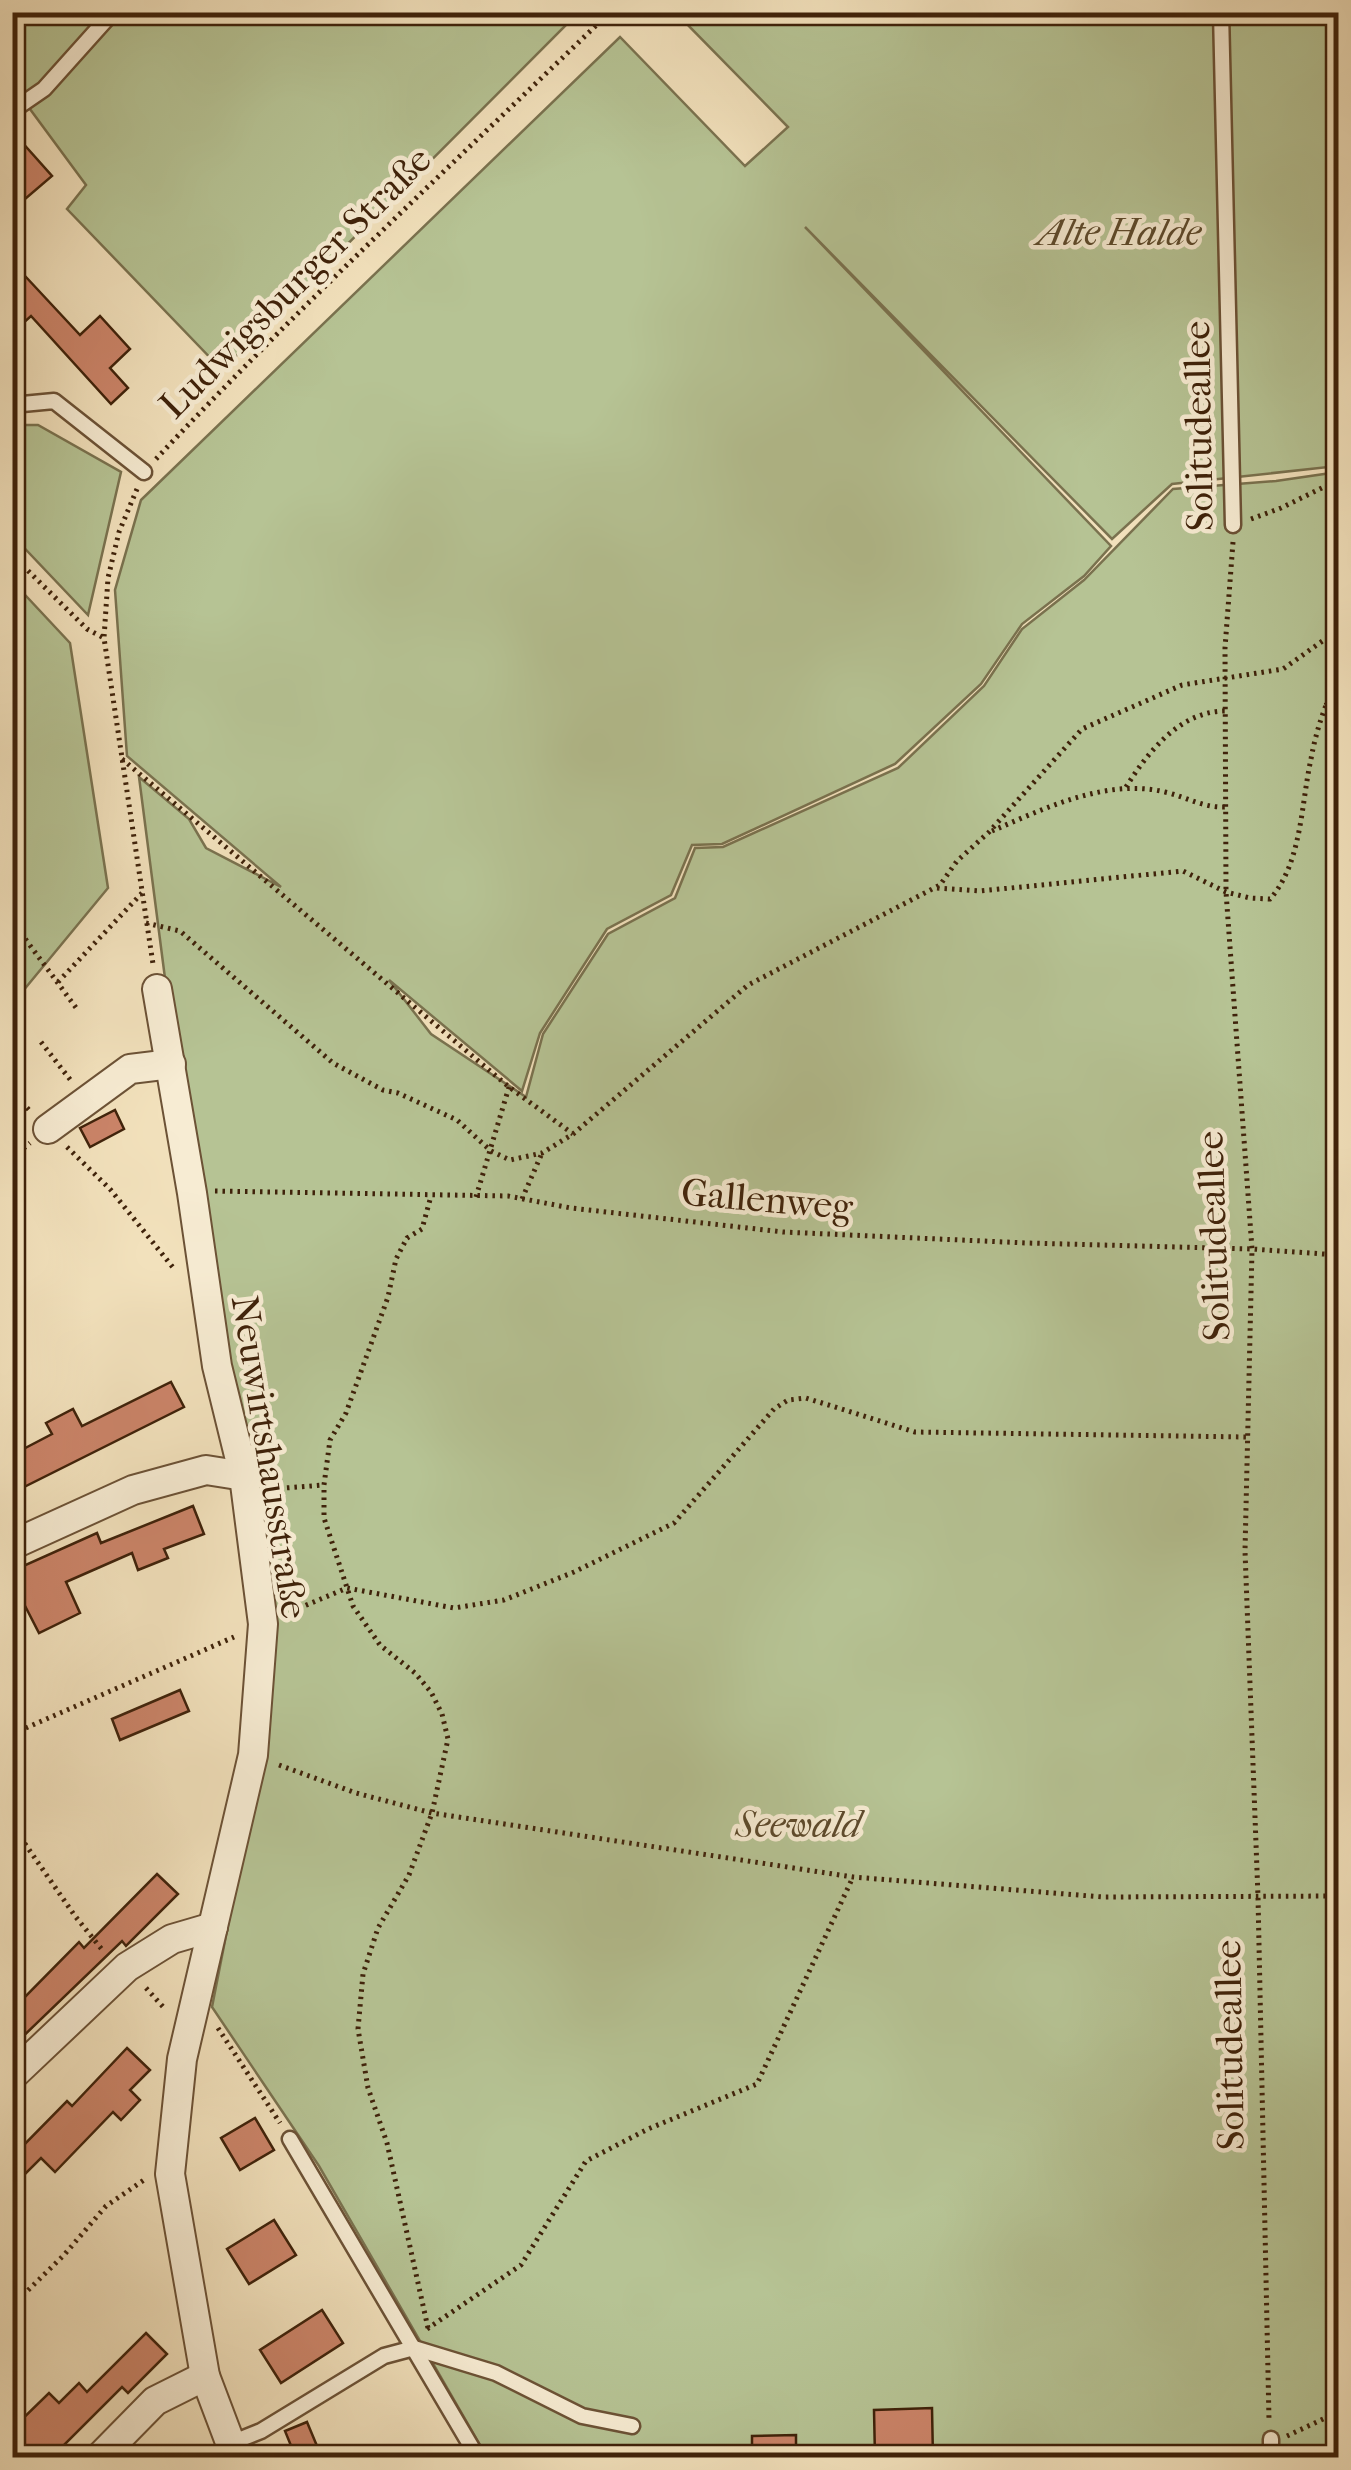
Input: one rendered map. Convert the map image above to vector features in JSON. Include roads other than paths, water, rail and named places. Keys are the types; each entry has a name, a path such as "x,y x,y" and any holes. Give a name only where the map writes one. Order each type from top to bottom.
{"street":[{"name":"Neuwirtshausstraße","path":"157,989 217,1366 245,1484 263,1624 253,1755 182,2059 170,2174 205,2376 234,2450"},
{"path":"48,1128 130,1069 171,1064"},
{"path":"12,1545 133,1490 206,1470 245,1484"},
{"path":"12,2076 127,1967 172,1939 213,1927"},
{"path":"103,2456 155,2401 205,2376"}],"lane":[{"path":"12,111 44,88 114,12"},
{"name":"Solitudeallee","path":"1221,12 1233,525"},
{"path":"12,405 54,401 144,472"},
{"path":"290,2139 478,2458"},
{"path":"234,2450 384,2356 414,2348 496,2373 582,2416 632,2426"},
{"path":"1271,2440 1271,2458"}],"park label":[{"name":"Alte Halde","path":"1119,232"},
{"name":"Seewald","path":"798,1824"}]}
